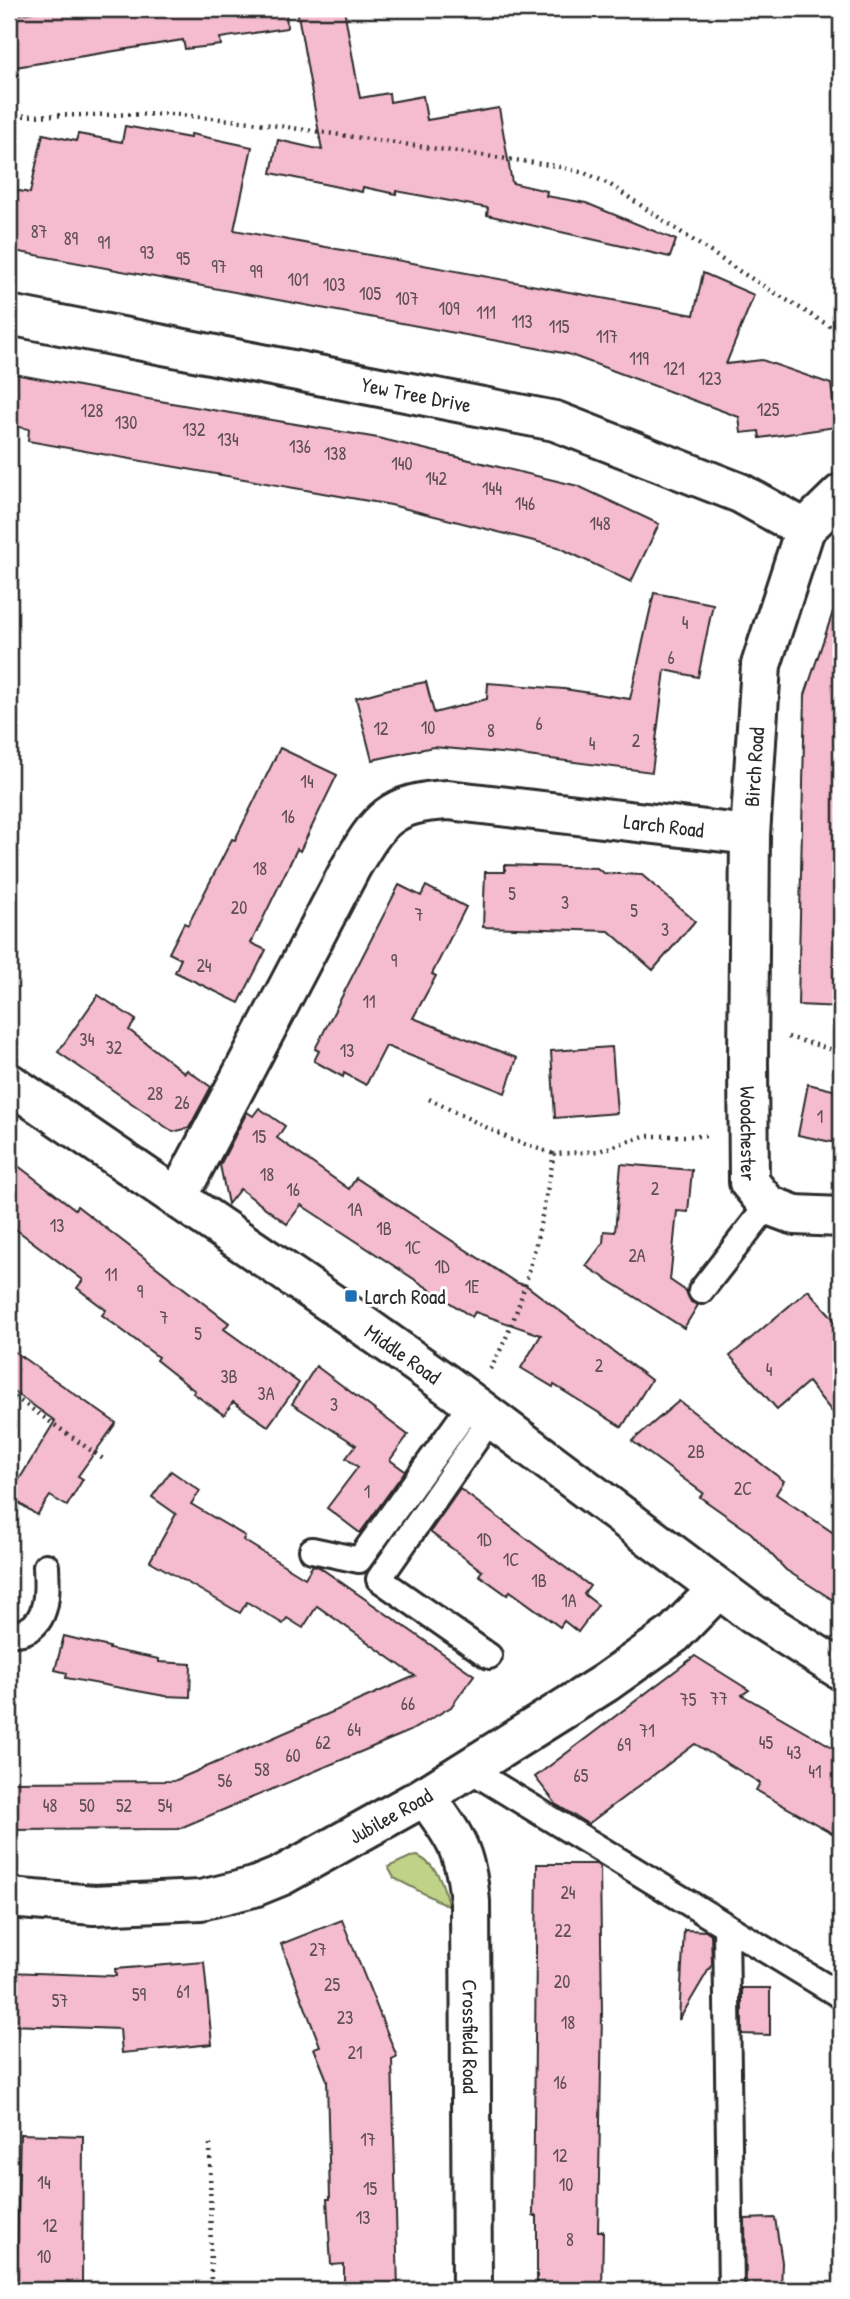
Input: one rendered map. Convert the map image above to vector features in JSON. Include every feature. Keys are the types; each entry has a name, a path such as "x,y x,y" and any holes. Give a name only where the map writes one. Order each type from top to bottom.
{"street":[{"name":"Yew Tree Drive","path":"9,315 555,421 740,493 805,529"},
{"name":"Birch Road","path":"748,1047 750,835 761,665 805,529 841,494"},
{"name":"Larch Road","path":"178,1197 351,867 364,845 391,814 409,804 448,800 750,835"},
{"name":"Woodchester","path":"748,1047 750,1182 768,1205 795,1214 841,1217"},
{"name":"Middle Road","path":"9,1083 178,1197 477,1407 754,1615 841,1670"},
{"name":"Jubilee Road","path":"9,1898 94,1905 201,1900 281,1876 425,1796 641,1659 674,1634 718,1589"},
{"name":"Crossfield Road","path":"425,1796 447,1825 468,1872 472,2290"}],"lane":[{"path":"701,1291 768,1205"},
{"path":"312,1550 359,1560 477,1407"},
{"path":"477,1407 379,1579 489,1656"},
{"path":"9,1634 27,1631 39,1619 48,1595 46,1566"},
{"path":"469,1769 841,1996"},
{"path":"726,1926 731,2290"}],"path":[{"path":"9,116 170,114 251,122 556,166 585,173 608,184 739,271 841,333"},
{"path":"748,1047 772,1032 841,1052"},
{"path":"429,1099 512,1140 554,1154 599,1151 644,1136 749,1137"},
{"path":"477,1407 514,1316 539,1234 554,1154"},
{"path":"9,1393 106,1461"},
{"path":"211,2144 211,2290"}],"green space":[{"path":"418,1856 436,1871 448,1906 394,1878 388,1867"}],"building":[{"path":"53,9 286,9 287,28 220,38 221,45 185,49 183,40 9,68 9,16"},
{"path":"297,9 344,9 360,98 389,93 390,102 423,96 427,120 499,108 512,183 547,191 546,196 586,203 676,240 670,257 487,215 488,208 396,191 396,194 363,187 362,192 271,173 278,140 322,150"},
{"path":"125,126 190,138 191,134 252,147 234,230 694,315 703,273 754,295 726,364 762,360 831,384 836,427 760,438 759,431 741,433 739,417 568,354 9,250 9,189 30,193 43,134 76,141 78,134 122,142"},
{"path":"9,373 378,438 578,486 659,524 631,582 558,547 391,505 28,441 29,429 9,425"},
{"path":"654,593 713,604 698,677 665,670 652,772 433,747 372,760 356,698 389,689 426,682 434,713 487,699 488,683 564,689 630,699"},
{"path":"835,606 841,607 841,1007 798,1005 805,695"},
{"path":"280,748 337,775 251,943 266,950 239,1003 175,972 181,959 169,953 184,923 188,925 232,839 235,840"},
{"path":"505,865 597,868 603,873 642,875 695,921 653,970 609,931 483,927 485,872 505,872"},
{"path":"399,885 421,896 426,886 466,907 432,974 436,976 413,1018 517,1058 505,1093 386,1046 366,1085 344,1073 343,1077 314,1061 319,1051 315,1049"},
{"path":"98,995 136,1020 129,1030 185,1073 187,1070 211,1087 189,1128 173,1132 58,1052"},
{"path":"612,1047 617,1113 555,1118 551,1051"},
{"path":"808,1084 841,1092 841,1144 798,1135"},
{"path":"259,1108 285,1126 277,1138 349,1189 356,1178 515,1282 527,1286 651,1380 622,1427 521,1368 541,1335 475,1312 472,1317 301,1205 287,1224 240,1189 228,1204 220,1165 247,1112 253,1116"},
{"path":"9,1159 75,1209 77,1206 229,1323 224,1329 299,1383 268,1426 233,1402 224,1415 193,1393 195,1391 156,1360 158,1357 102,1315 106,1310 77,1288 83,1280 9,1224"},
{"path":"621,1164 692,1170 688,1212 677,1211 670,1280 686,1291 691,1302 698,1305 684,1328 586,1266 603,1243 604,1231 615,1232"},
{"path":"808,1290 841,1327 841,1423 808,1382 777,1409 730,1356"},
{"path":"9,1348 116,1423 78,1476 83,1479 67,1506 50,1496 37,1515 9,1496 55,1421 9,1388"},
{"path":"316,1366 408,1435 390,1460 405,1471 360,1533 327,1508 358,1467 346,1458 356,1445 292,1404"},
{"path":"679,1401 784,1481 776,1494 841,1538 841,1605 786,1570 751,1533 700,1497 703,1493 632,1441"},
{"path":"171,1471 200,1491 191,1504 245,1536 243,1540 305,1578 313,1565 319,1567 474,1675 451,1707 410,1731 178,1829 9,1830 9,1782 174,1781 415,1676 317,1606 303,1628 287,1618 283,1624 247,1602 240,1613 150,1561 176,1514 152,1497"},
{"path":"460,1489 590,1586 584,1594 598,1605 578,1632 564,1621 560,1627 510,1591 507,1595 479,1575 482,1571 430,1532"},
{"path":"64,1636 159,1659 159,1662 191,1664 190,1697 165,1696 66,1678 67,1673 55,1670"},
{"path":"695,1656 749,1690 742,1695 841,1752 841,1838 756,1790 760,1783 695,1744 588,1824 557,1805 535,1777"},
{"path":"537,1864 596,1864 600,1867 602,2013 598,2231 603,2231 602,2290 537,2290 537,2216 533,2216"},
{"path":"342,1920 397,2057 392,2059 398,2290 344,2290 344,2264 331,2265 327,2199 330,2199 327,2080 314,2048 320,2046 281,1944"},
{"path":"684,1930 707,1931 711,1934 712,1964 679,2020"},
{"path":"204,1962 212,2044 122,2053 120,2029 10,2025 9,1972 116,1976 115,1969"},
{"path":"742,1988 770,1988 770,2035 742,2034"},
{"path":"20,2134 83,2136 82,2283 16,2283"},
{"path":"775,2218 782,2262 781,2290 746,2290 745,2219"}],"place":[{"name":"Larch Road","path":"351,1296"}]}
